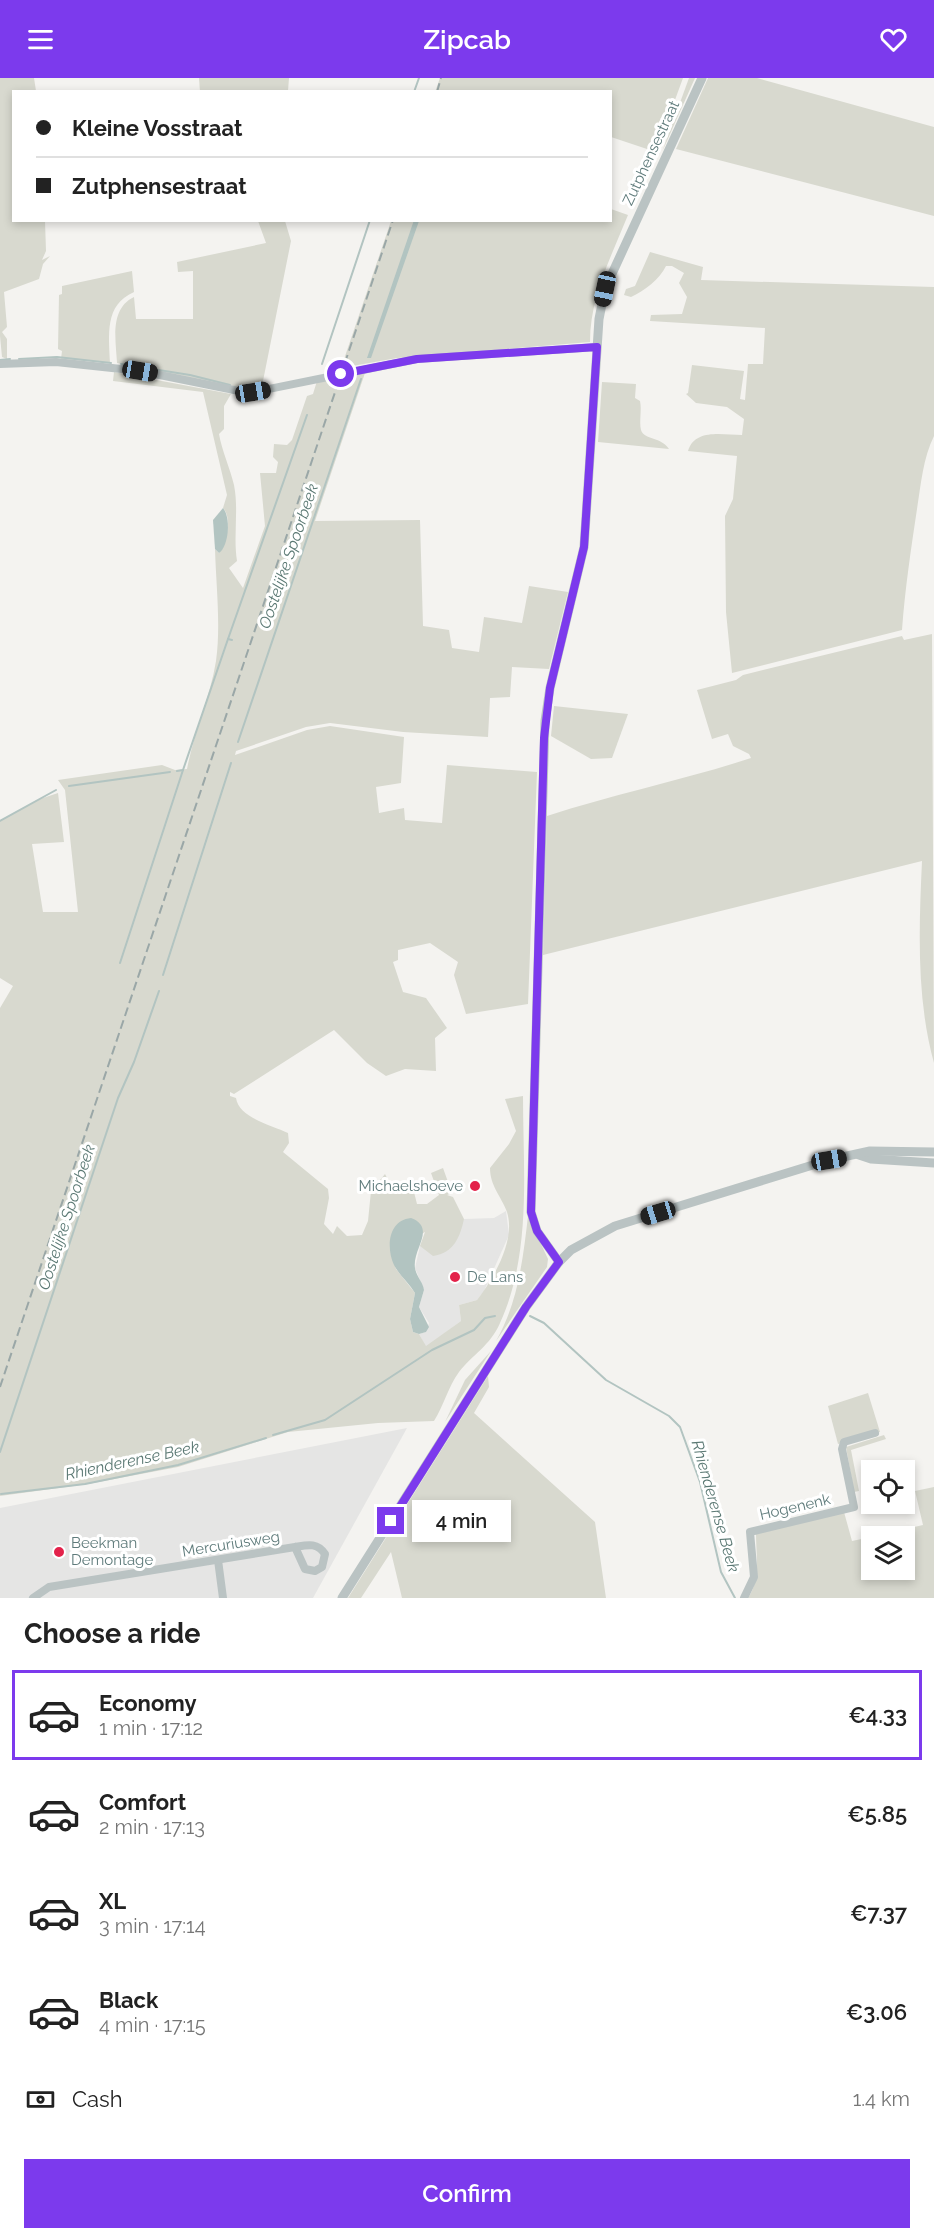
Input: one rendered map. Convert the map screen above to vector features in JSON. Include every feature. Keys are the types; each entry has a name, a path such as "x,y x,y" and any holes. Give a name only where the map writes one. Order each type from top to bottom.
{"street":[{"name":"Zutphensestraat","path":"559,1262 537,1231 531,1212 544,738 550,688 584,547 597,347 605,289 702,78"},
{"path":"0,364 56,362 140,371 249,393 417,359 597,347"},
{"path":"342,1598 519,1317 559,1262 572,1250 615,1226 829,1160 870,1151 934,1152"},
{"path":"859,1155 871,1159 934,1163"},
{"name":"Hogenenk","path":"744,1598 754,1577 750,1532 854,1507 842,1449 844,1442 875,1433"},
{"name":"Mercuriusweg","path":"33,1598 49,1587 295,1547"},
{"path":"218,1560 223,1598"}],"shaded area":[{"path":"0,78 34,78 36,90 12,90 12,222 45,222 46,251 42,260 50,256 43,264 39,279 4,292 7,327 2,332 7,339 7,359 2,357 0,336"},
{"path":"199,78 289,78 288,90 200,90"},
{"path":"440,78 683,78 656,152 612,137 612,90 436,90"},
{"path":"689,78 695,78 662,152"},
{"path":"708,78 757,78 934,127 934,216 676,149"},
{"path":"612,209 628,215 598,293 590,342 397,358 341,368 391,222 612,222"},
{"path":"258,222 285,222 291,241 262,386 244,388 117,363 115,336 117,317 126,302 134,297 136,319 193,319 193,271 178,272 177,262 266,243"},
{"path":"413,222 419,222 371,358 367,358"},
{"path":"650,252 703,267 701,280 934,287 934,436 927,453 921,481 902,630 732,673 726,612 725,516 733,499 737,456 688,451 697,439 703,436 710,434 742,435 744,419 727,407 696,403 686,394 692,365 744,371 740,399 745,400 748,364 763,364 765,328 650,321 651,315 682,314 687,297 679,283 684,273 672,266 666,266 656,280 641,291 631,297 624,295 626,289 635,286"},
{"path":"132,271 134,292 117,305 110,322 110,363 61,359 62,351 58,349 59,295 62,294 62,286"},
{"path":"366,370 315,521 420,520 423,626 449,630 452,648 479,652 484,617 522,623 529,586 568,592 549,669 512,667 510,697 490,698 488,737 403,732 330,723 306,727 236,751 235,755 307,730 330,726 404,737 401,783 376,787 379,813 404,808 405,820 442,823 447,765 537,772 528,1004 466,1014 454,975 458,962 430,943 398,950 398,960 393,962 403,992 426,998 447,1028 435,1038 436,1071 405,1069 386,1076 367,1063 334,1030 234,1094 230,1092 230,1096 236,1098 238,1105 250,1116 288,1133 289,1143 283,1152 328,1189 329,1198 324,1224 333,1234 337,1226 347,1236 362,1235 368,1221 371,1191 385,1174 395,1193 414,1192 417,1204 427,1204 439,1195 431,1173 443,1168 452,1193 447,1195 453,1197 464,1219 455,1243 446,1251 433,1256 420,1246 425,1232 391,1252 396,1269 415,1293 410,1319 413,1332 419,1334 426,1346 461,1321 459,1305 477,1300 502,1258 509,1223 507,1212 492,1180 490,1168 516,1131 505,1099 523,1096 524,1211 517,1269 510,1296 496,1331 459,1372 434,1421 378,1423 288,1432 178,1467 88,1484 0,1496 0,1008 13,986 0,978 0,821 40,799 58,793 64,842 32,844 43,912 78,912 65,790 58,780 162,765 175,770 187,769 216,661 218,619 215,549 219,553 226,537 228,518 223,508 227,495 203,392 113,381 114,372 231,394 224,406 224,429 219,434 235,494 237,561 229,568 243,588 265,526 260,473 276,473 278,462 273,457 274,444 287,445 292,440 307,396 313,394 317,381"},
{"path":"602,382 636,384 635,398 640,401 641,430 646,436 662,442 669,449 598,442"},
{"path":"223,508 226,512 228,531 225,544 219,553 215,549 213,520"},
{"path":"932,634 934,1063 924,1013 920,962 922,861 543,955 547,816 751,758 749,754 733,746 728,734 712,739 697,690 736,680 743,675 902,636 904,640"},
{"path":"554,706 628,714 612,758 591,759 551,736"},
{"name":"De Lans","path":"506,1211 509,1235 484,1291 477,1300 459,1305 461,1321 426,1347 419,1334 426,1332 429,1323 419,1307 424,1290 415,1268 420,1246 464,1219 494,1218"},
{"path":"528,1216 548,1259 547,1267 496,1341 510,1311 514,1296"},
{"path":"411,1218 419,1222 423,1233 415,1268 424,1290 419,1307 429,1327 426,1332 419,1334 413,1332 410,1319 415,1293 396,1269 390,1251 393,1229 403,1220"},
{"path":"491,1351 445,1422 465,1380"},
{"path":"488,1376 489,1387 474,1413 595,1522 606,1598 402,1598 391,1552 361,1598 348,1598"},
{"path":"868,1393 880,1432 838,1444 828,1406"},
{"path":"407,1428 313,1598 0,1598 0,1508"},
{"path":"884,1435 886,1439 851,1450 859,1491 854,1492 846,1447"},
{"path":"934,1487 934,1598 748,1598 756,1575 756,1534 844,1512 852,1541 861,1539 861,1580 915,1580 915,1527 923,1525 915,1491"}],"waterway":[{"path":"415,90 419,78"},
{"path":"322,364 369,222"},
{"path":"19,359 57,357 111,363"},
{"path":"0,360 10,359"},
{"path":"121,364 190,375 230,385"},
{"name":"Oostelijke Spoorbeek","path":"238,742 361,379"},
{"path":"228,639 307,415"},
{"path":"177,771 183,770 228,639 232,640"},
{"name":"Oostelijke Spoorbeek","path":"163,975 231,763"},
{"path":"120,963 183,770"},
{"path":"69,786 170,772"},
{"path":"0,821 56,790"},
{"name":"Oostelijke Spoorbeek","path":"0,1452 118,1098 134,1062 159,991"},
{"name":"Rhienderense Beek","path":"273,1435 325,1420 432,1350 474,1330 485,1318 495,1316"},
{"name":"Rhienderense Beek","path":"530,1316 544,1323 606,1380 669,1416 680,1427 700,1482 721,1572 735,1598"},
{"name":"Rhienderense Beek","path":"1,1494 85,1484 178,1465 266,1438"}],"railway":[{"path":"438,90 441,78"},
{"path":"0,1387 392,222"}],"place":[{"name":"Michaelshoeve","path":"475,1186"},
{"name":"De Lans","path":"455,1277"},
{"name":"Beekman Demontage","path":"59,1552"}],"route":[{"path":"341,374 417,359 597,347 588,514 584,547 550,688 544,738 531,1212 537,1231 559,1262 526,1307 391,1521"}]}
